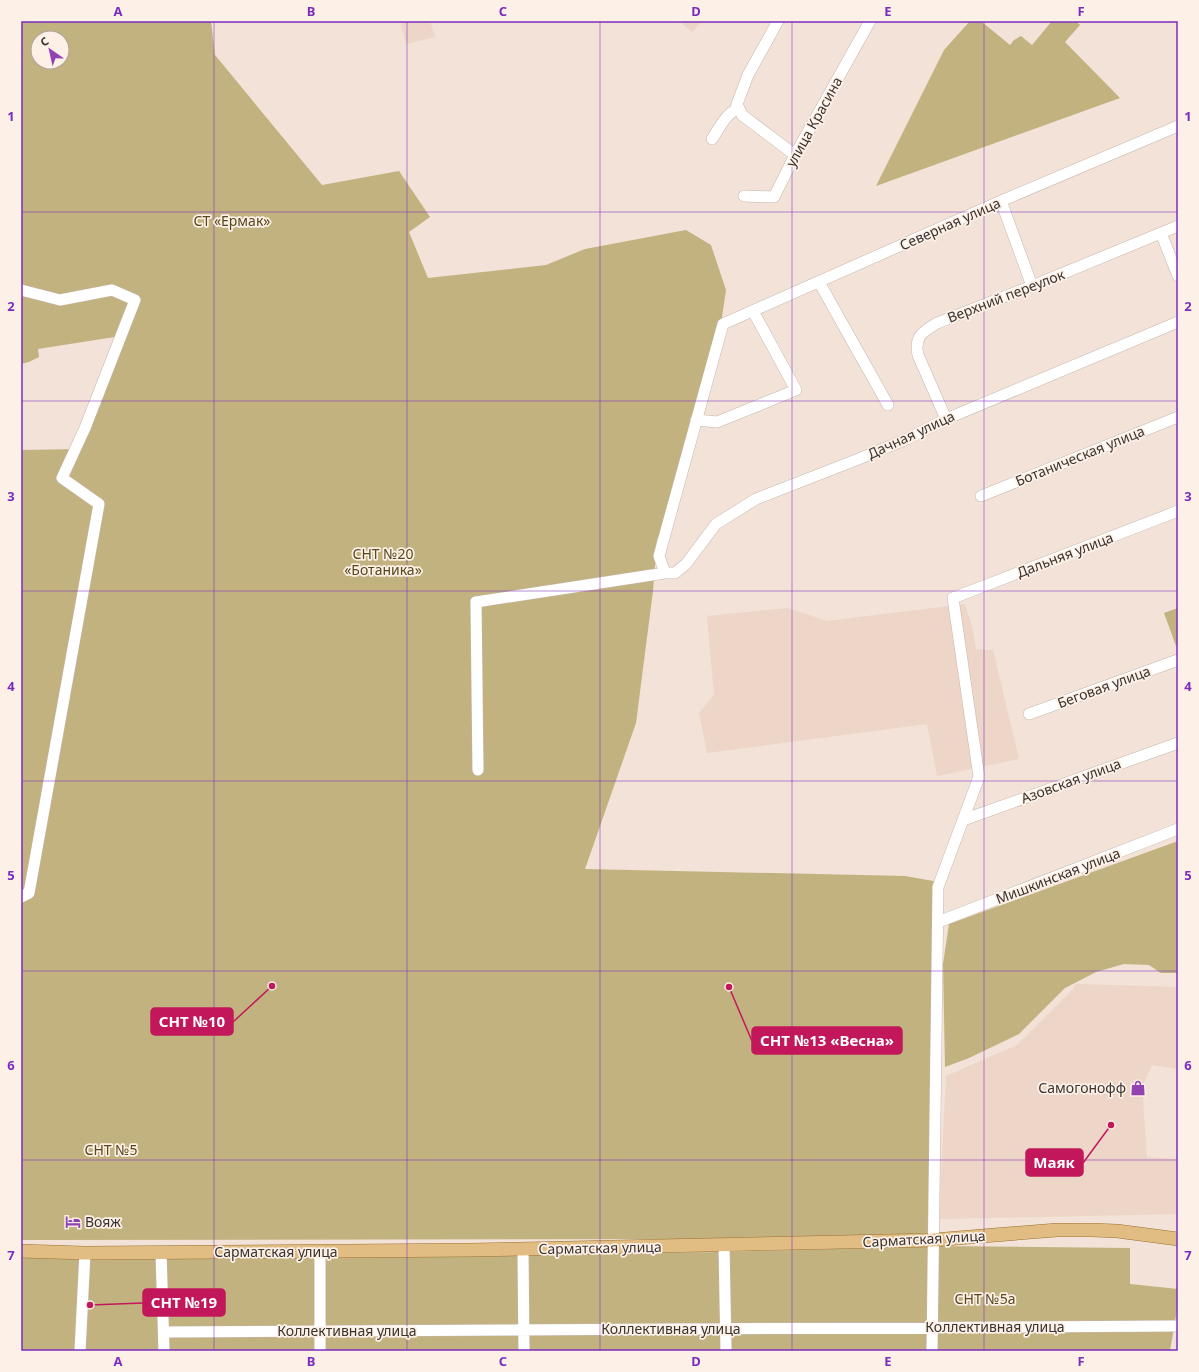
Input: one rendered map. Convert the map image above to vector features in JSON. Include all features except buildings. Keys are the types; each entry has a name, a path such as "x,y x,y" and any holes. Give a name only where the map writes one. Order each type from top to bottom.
{"main road":[{"name":"Сарматская улица","path":"21,1251 85,1253 320,1251 724,1245 932,1240 1057,1230 1117,1231 1178,1239"}],"street":[{"path":"712,139 722,121 736,109 748,75 778,21"},
{"name":"улица Красина","path":"744,196 774,197 795,155 870,21"},
{"path":"737,104 742,116 795,155"},
{"name":"Северная улица","path":"696,420 723,324 1001,201 1178,126"},
{"path":"1001,201 1032,286"},
{"name":"Верхний переулок","path":"946,419 918,356 916,346 919,338 925,330 936,323 1032,286 1178,226"},
{"path":"1161,233 1178,276"},
{"path":"819,282 888,405"},
{"path":"21,290 60,300 112,290 135,300 85,428 62,478 99,504 25,895"},
{"path":"478,770 476,602 665,573 659,556 696,420 717,422 796,390 753,310"},
{"name":"Дачная улица","path":"665,573 675,573 686,564 716,524 756,499 907,440 946,419 1178,322"},
{"name":"Ботаническая улица","path":"981,496 1178,416"},
{"name":"Дальняя улица","path":"963,820 979,777 953,598 1178,511"},
{"name":"Беговая улица","path":"1029,714 1178,660"},
{"name":"Азовская улица","path":"963,820 1178,743"},
{"path":"932,1351 932,1240 938,887 963,820"},
{"name":"Мишкинская улица","path":"938,922 1178,829"},
{"path":"724,1245 726,1351"},
{"path":"523,1249 524,1351"},
{"path":"320,1251 320,1351"},
{"path":"161,1252 164,1351"},
{"path":"80,1351 85,1253"},
{"name":"Коллективная улица","path":"164,1332 1178,1326"}],"shaded area":[{"path":"400,21 430,21 435,37 406,44"},
{"path":"679,21 703,21 692,32"},
{"path":"965,604 972,626 976,649 993,650 1019,759 937,776 927,724 707,753 699,713 714,695 707,616 788,608 827,621"},
{"path":"1076,984 1178,987 1178,1069 1152,1065 1142,1087 1147,1157 1176,1159 1178,1154 1178,1214 939,1219 946,1076 1017,1045 1072,990"}],"green space":[{"path":"21,21 211,21 215,55 322,185 399,171 430,217 409,232 428,278 546,265 585,249 686,230 711,245 726,290 720,330 673,515 657,539 653,591 636,723 585,869 905,876 939,882 933,1233 799,1239 21,1240 21,450 81,449 121,336 38,349 39,357 21,364"},
{"path":"970,21 982,22 1010,45 1014,40 1021,36 1032,45 1052,21 1076,21 1080,25 1065,42 1120,98 876,186 944,50"},
{"path":"1178,608 1178,645 1176,646 1164,613"},
{"path":"1178,841 1178,973 1161,973 1149,965 1124,964 1096,972 1065,988 1019,1034 969,1058 945,1067 943,964 949,924"},
{"name":"СНТ №5а","path":"940,1246 1130,1248 1130,1284 1178,1289 1178,1304 1170,1351 21,1351 21,1255 83,1260 722,1252"}],"place":[{"name":"СНТ №10","path":"272,986"},
{"name":"СНТ №13 «Весна»","path":"729,987"},
{"name":"Самогонофф","path":"1138,1088"},
{"name":"Маяк","path":"1111,1125"},
{"name":"Вояж","path":"73,1222"},
{"name":"СНТ №19","path":"90,1305"}],"park label":[{"name":"СТ «Ермак»","path":"232,221"},
{"name":"СНТ №20 «Ботаника»","path":"383,562"},
{"name":"СНТ №5","path":"111,1150"}]}
